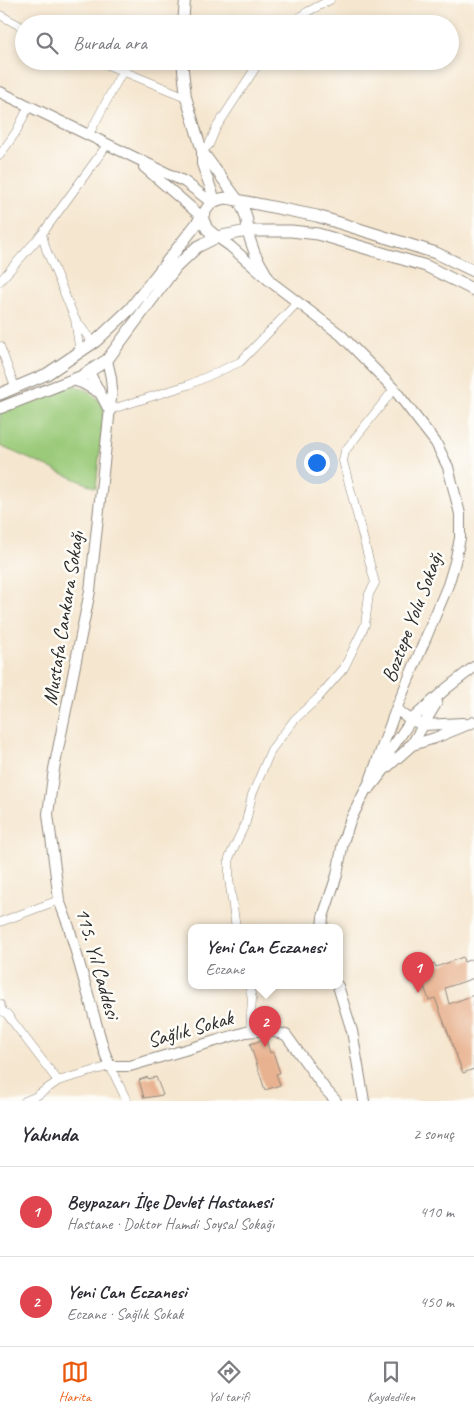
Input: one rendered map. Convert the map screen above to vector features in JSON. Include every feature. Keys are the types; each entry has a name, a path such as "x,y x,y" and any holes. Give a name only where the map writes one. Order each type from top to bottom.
{"main road":[{"path":"0,394 47,374 93,343 130,309 213,201 227,198 317,216 436,253 474,271"},
{"path":"238,200 245,213 247,231"},
{"path":"202,217 207,229 217,237"},
{"path":"0,408 72,380 107,360 176,267 197,247 217,237 247,231 291,231 318,234 426,266 474,290"},
{"path":"93,343 101,346 107,360"},
{"path":"80,353 83,364 89,372"}],"street":[{"path":"184,15 185,0"},
{"path":"303,15 330,0"},
{"path":"0,15 15,23"},
{"path":"118,70 186,97"},
{"path":"183,70 186,97 202,151 202,164 213,201"},
{"path":"202,151 209,145 216,128 254,70"},
{"path":"88,136 122,72"},
{"path":"0,92 185,182 213,201"},
{"path":"1,153 16,132 28,106"},
{"path":"0,281 42,234 107,145"},
{"path":"202,151 238,200"},
{"path":"131,157 202,217"},
{"path":"247,231 255,254 271,282"},
{"path":"42,234 46,249 75,319 80,353"},
{"name":"Boztepe Yolu Sokağı","path":"217,237 271,282 341,335 394,389 436,443 448,467 460,514 460,538 456,562 396,709 370,781"},
{"path":"89,372 110,410 188,385 240,362 298,302"},
{"path":"75,319 93,343"},
{"path":"0,346 16,387"},
{"name":"Mustafa Cankara Sokağı","path":"49,832 48,814 54,769 90,591 110,410 111,378 107,360"},
{"path":"72,380 96,390 100,394"},
{"path":"235,924 229,879 229,858 246,822 252,795 271,750 295,719 318,698 344,668 365,624 369,594 375,582 343,461 345,451 394,389"},
{"path":"322,924 335,883 343,842 370,781 411,720 474,667"},
{"path":"360,800 384,770 411,746 447,688"},
{"path":"396,709 411,720 424,725 474,722"},
{"path":"396,709 394,729 397,741 411,746 474,722"},
{"name":"115. Yıl Caddesi","path":"49,832 59,900 69,927 104,1051 127,1101"},
{"path":"0,922 59,900"},
{"path":"250,989 252,998 250,1032"},
{"path":"339,989 352,1032 364,1101"},
{"path":"1,1009 55,1074 58,1081"},
{"name":"Sağlık Sokak","path":"110,1066 130,1066 250,1032 268,1030 286,1035 325,1090 336,1101"},
{"path":"25,1101 35,1097 58,1081 110,1066"}],"green space":[{"path":"73,385 83,388 92,394 104,409 96,488 0,446 0,412"}],"building":[{"path":"463,957 464,962 474,958 474,978 445,988 449,1004 474,995 474,1069 463,1073 435,998 429,1000 418,969 434,963 436,967"},
{"path":"266,1039 270,1053 273,1052 280,1073 276,1074 280,1085 265,1090 250,1044"},
{"path":"148,1077 148,1079 156,1077 163,1095 144,1098 139,1080"}],"place":[{"name":"Beypazarı İlçe Devlet Hastanesi","path":"418,993"},
{"name":"Yeni Can Eczanesi","path":"265,1047"}]}
